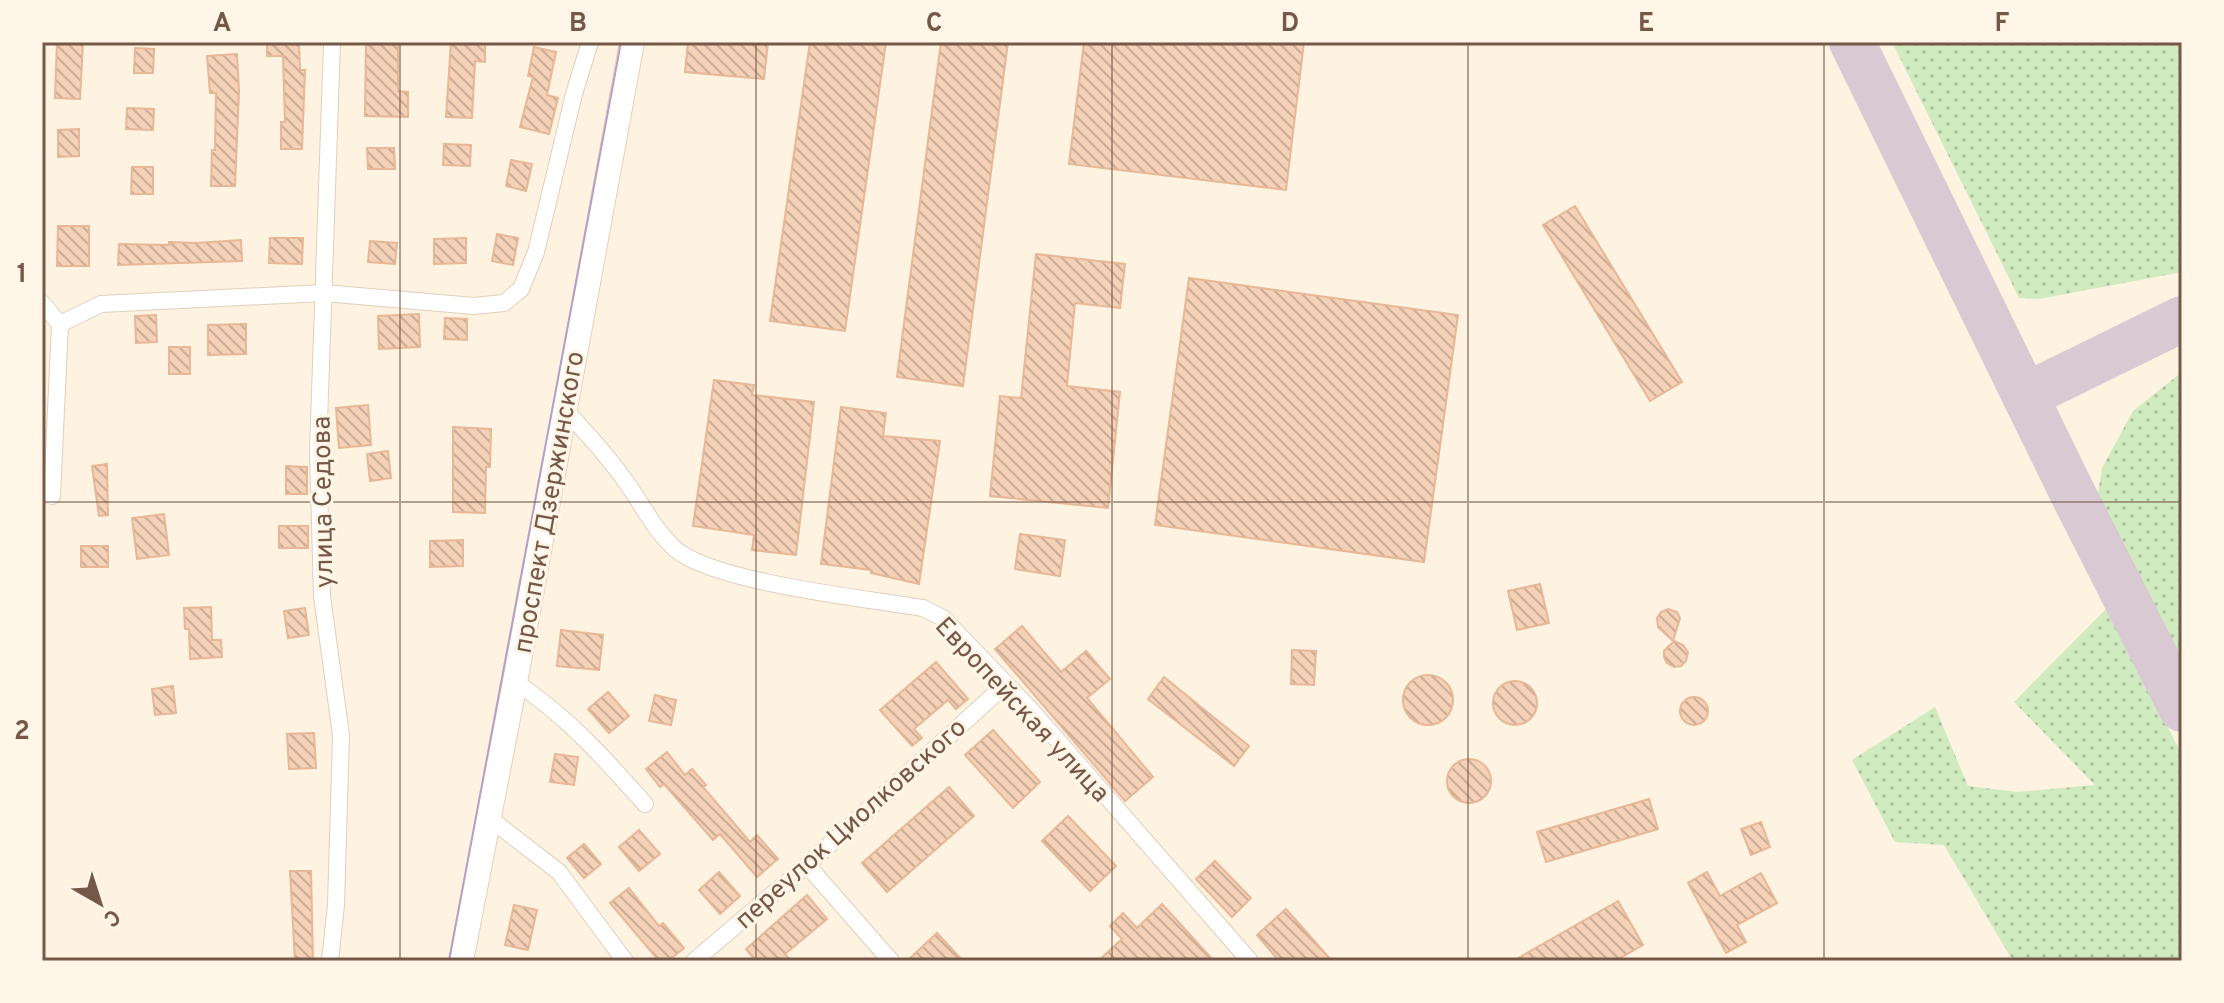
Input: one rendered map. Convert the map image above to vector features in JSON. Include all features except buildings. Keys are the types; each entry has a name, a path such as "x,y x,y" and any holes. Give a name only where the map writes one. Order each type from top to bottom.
{"main road":[{"name":"проспект Дзержинского","path":"461,961 632,42"}],"street":[{"name":"улица Седова","path":"330,961 336,905 341,735 322,596 318,452 332,42"},
{"path":"60,324 101,304 324,293 474,306 504,303 521,289 536,252 574,94 590,42"},
{"path":"42,303 60,324 52,496"},
{"name":"Европейская улица","path":"564,409 594,440 626,482 651,524 677,551 718,571 923,608 943,618 1006,684 1250,961"},
{"path":"515,682 532,693 604,757 645,804"},
{"name":"переулок Циолковского","path":"694,961 807,865 1006,684"},
{"path":"489,818 559,872 625,961"},
{"path":"807,865 891,961"}],"green space":[{"path":"1892,42 2182,42 2182,272 2039,299 2019,298"},
{"path":"2182,372 2182,675 2096,505 2102,468 2133,411"},
{"path":"2107,608 2182,755 2182,961 2013,961 1944,845 1895,842 1852,760 1935,707 1968,786 2018,792 2095,785 2014,702"}],"taxiway":[{"path":"1852,42 2182,709"},
{"path":"2025,396 2182,319"}],"tram line":[{"path":"449,961 621,42"}]}
